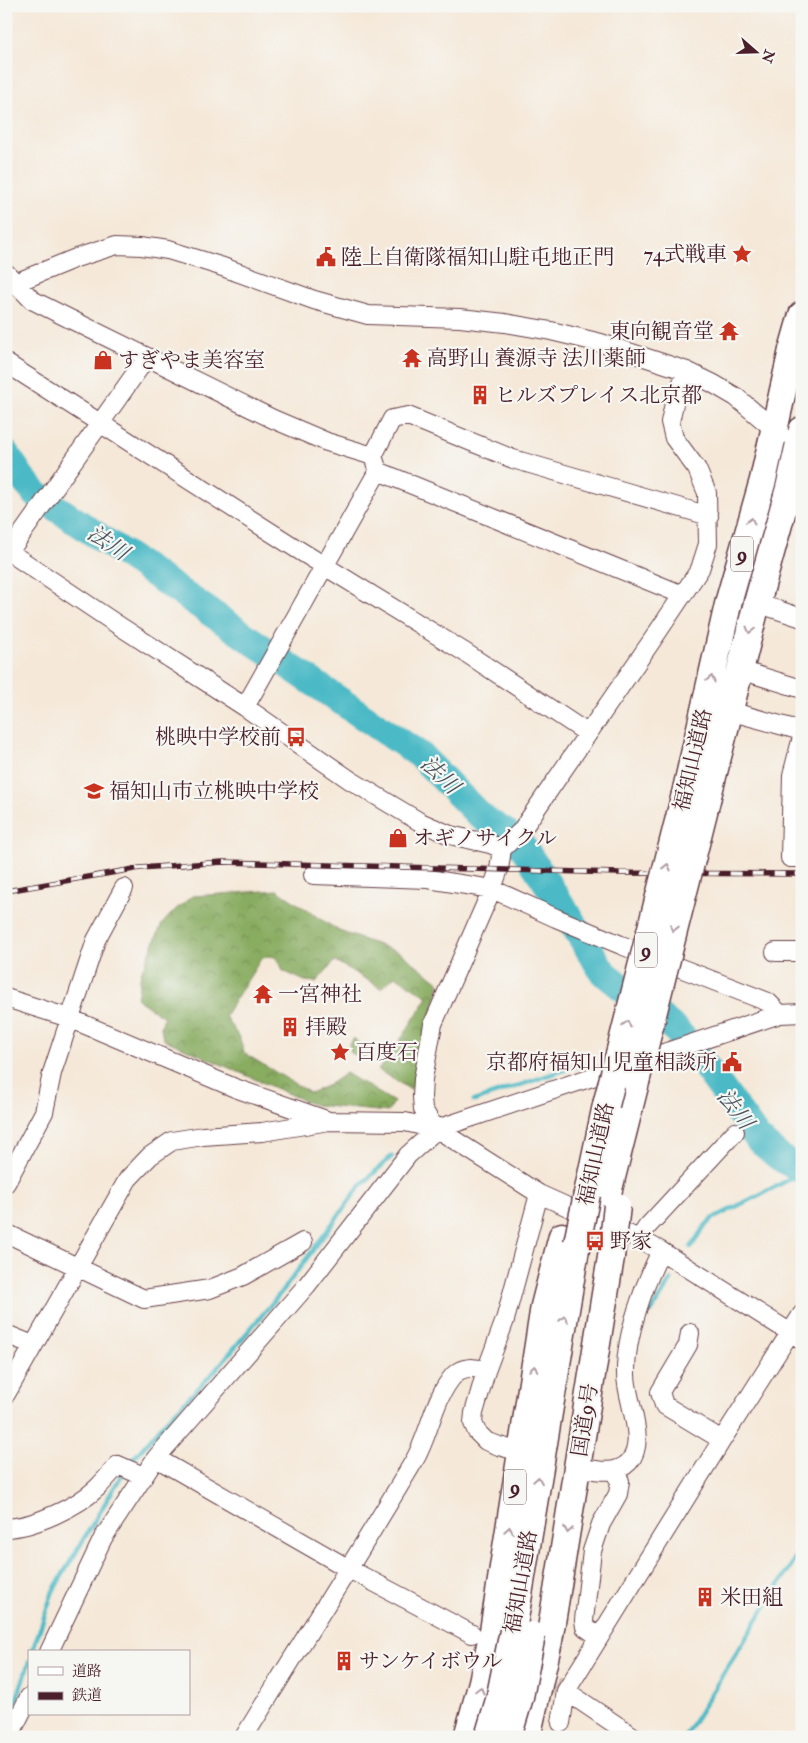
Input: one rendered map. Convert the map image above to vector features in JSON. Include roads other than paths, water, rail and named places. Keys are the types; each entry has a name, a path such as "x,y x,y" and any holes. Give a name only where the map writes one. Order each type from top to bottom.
{"highway":[{"name":"福知山道路","path":"634,1091 696,795 729,600 763,480 773,429 802,315"},
{"name":"福知山道路","path":"600,1134 606,1106 696,795 729,711 801,443"},
{"name":"国道9号","path":"468,1737 493,1631 544,1306 587,1247 596,1198 634,1091"},
{"name":"国道9号","path":"527,1737 549,1641 578,1467 587,1247 596,1198 600,1134"},
{"name":"福知山道路","path":"508,1737 520,1698 522,1633 587,1247"},
{"name":"福知山道路","path":"488,1737 522,1633"}],"street":[{"path":"9,282 117,245 168,250 194,257 314,300 368,314 460,318 551,331 601,344 686,371 736,397 773,429 801,443"},
{"path":"9,282 32,300 274,419 684,595"},
{"path":"147,357 101,424 7,551 245,707 350,780 420,822 450,835 504,847"},
{"path":"6,363 326,566 466,652 588,733"},
{"path":"686,371 675,399 670,422 674,438 697,469 707,493 708,544 700,569 521,831 504,847 492,889 433,1024 423,1079 423,1109 437,1129 539,1194 639,1239 661,1251 796,1336"},
{"path":"245,707 326,566 376,464 392,418 408,416 513,459 708,516"},
{"path":"757,603 802,618"},
{"path":"740,670 802,689"},
{"path":"729,711 802,731"},
{"path":"802,737 792,775 790,858 802,858"},
{"path":"313,875 428,879 492,889 583,930 768,1002 780,1014"},
{"path":"6,1183 44,1112 52,1073 96,940 124,888"},
{"path":"776,952 802,952"},
{"path":"6,998 69,1018 235,1088 329,1121"},
{"path":"50,1650 103,1538 132,1471 156,1458 307,1285 408,1155 437,1129 780,1014 802,1012"},
{"path":"6,1394 128,1179 150,1156 172,1141 203,1136 262,1132 329,1121 405,1122 437,1129"},
{"path":"639,1239 647,1227 735,1132"},
{"path":"521,1452 486,1441 477,1432 474,1423 474,1413 486,1371 505,1320 539,1194"},
{"path":"6,1233 144,1299 210,1288 243,1276 302,1242"},
{"path":"578,1467 614,1472 629,1462 636,1449 638,1432 628,1398 626,1374 628,1341 651,1271 661,1251"},
{"path":"561,1723 566,1691 722,1440 796,1336 802,1314"},
{"path":"690,1333 688,1345 660,1392 664,1405 722,1440"},
{"path":"6,1334 33,1345"},
{"path":"244,1737 417,1456 439,1400 455,1374 466,1368 478,1368 486,1371"},
{"path":"156,1458 349,1569 472,1634"},
{"path":"6,1528 21,1527 62,1512 96,1489 118,1465 132,1471"},
{"path":"599,1637 585,1627 584,1620 592,1551 601,1524 618,1494 620,1481 614,1472"},
{"path":"566,1691 634,1737"},
{"path":"9,1737 28,1699"}],"waterway":[{"name":"法川","path":"6,454 22,478 36,494 420,755 477,813 523,847 603,972 676,1030 695,1052 758,1139 779,1157 802,1170"},
{"name":"法川","path":"672,1033 676,1030"},
{"path":"474,1101 584,1063"},
{"path":"128,1465 166,1421 214,1372 284,1289 361,1185 392,1156"},
{"path":"691,1247 704,1227 712,1219 802,1173"},
{"path":"651,1312 671,1280"},
{"path":"33,1650 53,1591 124,1471"},
{"path":"684,1737 802,1548"},
{"path":"12,1713 28,1665"}],"tunnel":[{"path":"532,1670 566,1691"}],"railway":[{"path":"6,891 140,868 223,862 619,873 802,874"}],"place":[{"name":"74式戦車","path":"742,254"},
{"name":"陸上自衛隊福知山駐屯地正門","path":"326,257"},
{"name":"東向観音堂","path":"729,331"},
{"name":"高野山 養源寺 法川薬師","path":"412,358"},
{"name":"すぎやま美容室","path":"103,360"},
{"name":"ヒルズプレイス北京都","path":"480,395"},
{"name":"桃映中学校前","path":"296,737"},
{"name":"福知山市立桃映中学校","path":"94,791"},
{"name":"オギノサイクル","path":"398,838"},
{"name":"一宮神社","path":"263,994"},
{"name":"拝殿","path":"290,1027"},
{"name":"百度石","path":"340,1052"},
{"name":"京都府福知山児童相談所","path":"732,1062"},
{"name":"野家","path":"595,1241"},
{"name":"米田組","path":"705,1597"},
{"name":"サンケイボウル","path":"344,1661"}]}
